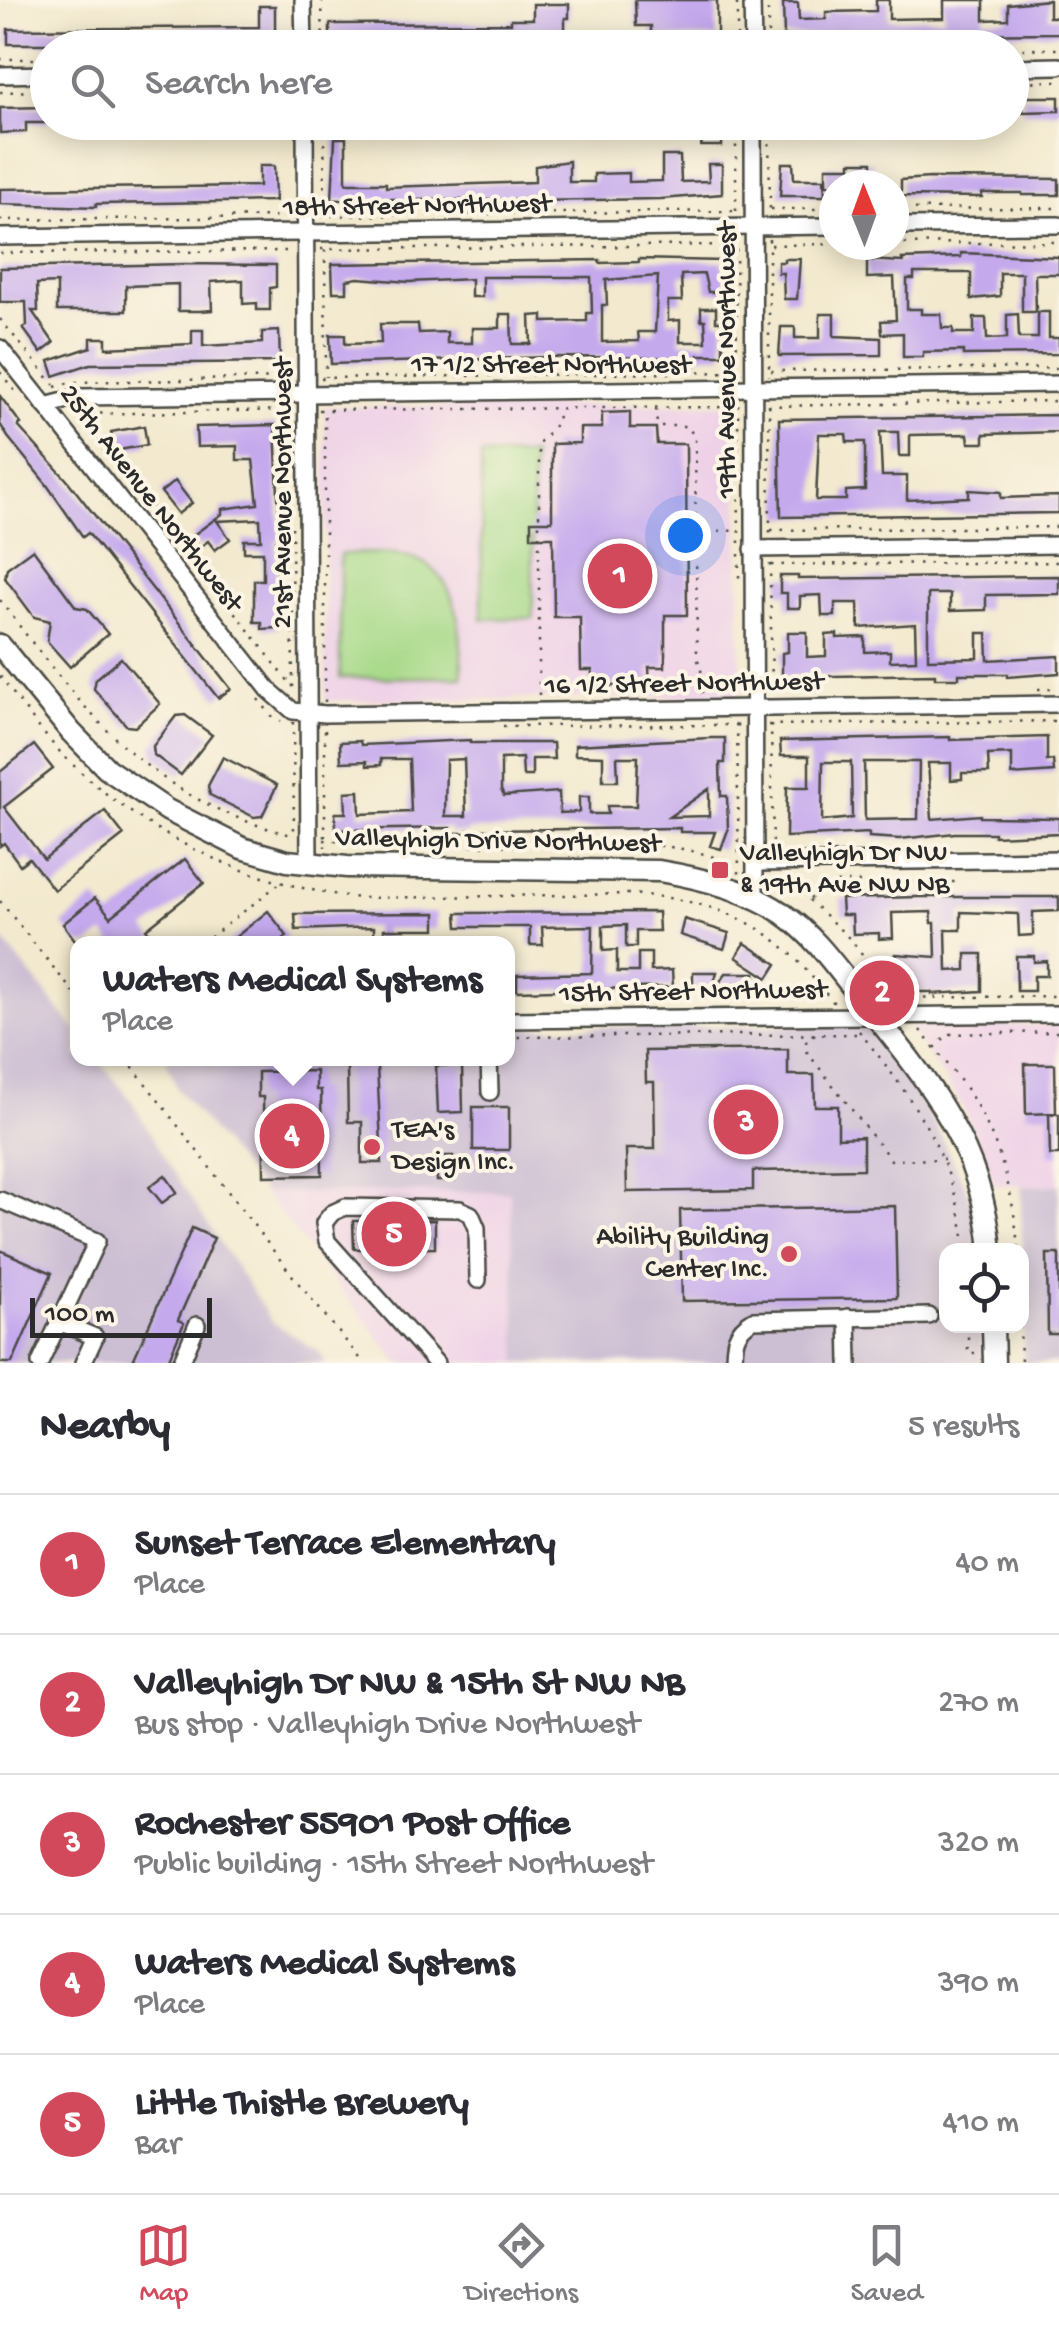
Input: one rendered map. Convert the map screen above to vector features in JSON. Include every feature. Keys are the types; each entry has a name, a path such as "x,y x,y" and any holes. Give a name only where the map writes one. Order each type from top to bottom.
{"main road":[{"name":"Valleyhigh Drive Northwest","path":"0,645 92,755 137,792 219,839 286,861 308,864 659,871 708,881 755,898 785,915 808,935 930,1087 962,1140 981,1188 990,1243"},
{"path":"993,1333 994,1363"}],"street":[{"path":"303,0 304,30"},
{"path":"752,0 753,30"},
{"path":"1029,67 1059,66"},
{"path":"0,74 30,74"},
{"name":"21st Avenue Northwest","path":"305,140 308,864"},
{"name":"19th Avenue Northwest","path":"752,140 755,898"},
{"path":"909,226 1059,225"},
{"name":"18th Street Northwest","path":"0,238 819,226"},
{"name":"25th Avenue Northwest","path":"0,348 269,690 294,711 308,714"},
{"name":"17 1/2 Street Northwest","path":"45,406 80,397 1059,384"},
{"path":"754,549 1059,546"},
{"name":"16 1/2 Street Northwest","path":"308,714 1059,704"},
{"path":"756,863 1059,859"},
{"name":"15th Street Northwest","path":"515,1020 1059,1014"},
{"path":"489,1066 490,1092"},
{"path":"0,1200 97,1241 40,1363"},
{"path":"436,1363 327,1240 324,1223 345,1207 460,1209 471,1214 477,1228 478,1280"},
{"path":"734,1363 734,1339 753,1320 930,1316"},
{"path":"848,1317 849,1363"},
{"path":"59,1322 95,1337 83,1363"},
{"path":"181,1363 197,1326"}],"path":[{"path":"322,0 323,30"},
{"path":"736,30 737,0"},
{"path":"768,0 768,30"},
{"path":"1029,49 1059,49"},
{"path":"0,59 30,59"},
{"path":"1029,82 1059,82"},
{"path":"0,92 30,91"},
{"path":"324,140 325,216 736,211 736,140"},
{"path":"769,140 770,209 819,209"},
{"path":"909,209 1059,208"},
{"path":"0,220 292,217"},
{"path":"909,244 1059,242"},
{"path":"736,244 737,372 326,378 325,249 736,244"},
{"path":"819,244 768,244 770,371 1059,368"},
{"path":"0,253 292,251"},
{"path":"0,319 56,386 72,382 292,378"},
{"path":"1059,401 769,406 770,530 1059,527"},
{"path":"325,703 325,410 738,407 739,530 687,530"},
{"path":"539,712 538,444 558,421 557,408"},
{"path":"656,408 656,426 686,426 696,436 697,658 702,697"},
{"path":"292,410 79,414 293,688 292,529"},
{"path":"772,694 770,565 1059,562"},
{"path":"0,600 77,700 148,768 214,809 294,836 293,724"},
{"path":"773,850 771,725 1059,721"},
{"path":"325,728 326,840 401,846 648,845 711,856 738,868 737,725 502,726"},
{"path":"773,880 808,900 852,941 896,998 1059,996"},
{"path":"212,936 282,882 360,898 670,896 707,904 739,917 792,954 830,998"},
{"path":"808,900 831,884 843,882 957,882"},
{"path":"0,901 70,988"},
{"path":"922,1032 958,1077 989,1130 1011,1197 1017,1243"},
{"path":"934,1049 948,1034 1059,1032"},
{"path":"816,1033 806,1042 807,1052 891,1160 944,1159"},
{"path":"515,1037 862,1034 920,1115 944,1159 962,1218 965,1243"},
{"path":"132,1066 364,1363"},
{"path":"968,1333 968,1352"},
{"path":"1020,1333 1021,1363"}],"shaded area":[{"path":"737,404 741,696 325,701 325,407"},
{"path":"0,936 70,1023 70,1066 104,1066 131,1100 272,1322 318,1351 327,1363 0,1363"},
{"path":"874,1025 936,1127 974,1213 976,1243 939,1243 939,1333 981,1333 982,1363 518,1363 510,1192 263,1192 177,1089 169,1066 515,1066 515,1028"},
{"path":"1059,1025 1059,1185 995,1185 962,1105 909,1026"},
{"path":"1059,1185 1059,1363 1024,1363 1023,1333 1029,1333 1029,1243 1022,1243 1021,1186"},
{"path":"263,1192 511,1192 518,1363 399,1363"}],"green space":[{"path":"532,455 533,618 482,619 481,456"},
{"path":"340,554 395,554 417,559 433,569 453,599 462,677 340,678"}],"building":[{"path":"635,0 717,0 717,30 651,30 651,26 636,26"},
{"path":"876,0 889,0 889,19 944,18 944,0 984,0 984,20 1008,19 1008,4 1049,0 1049,17 1059,17 1059,33 784,30 783,3 798,3 799,20 826,19 826,12 876,11"},
{"path":"533,4 569,4 565,30 330,30 330,24 511,23 511,19 533,19"},
{"path":"259,6 275,6 275,30 30,30 30,44 8,44 8,29 259,27"},
{"path":"1029,97 1059,97 1059,111 1029,112"},
{"path":"30,107 26,132 0,133 0,108"},
{"path":"335,140 346,140 346,183 386,183 386,187 535,182 535,166 569,161 569,182 594,182 594,174 629,173 629,182 662,181 662,156 680,156 681,182 709,181 708,164 722,164 722,194 528,201 528,206 515,206 515,200 414,200 414,204 394,204 394,199 332,200"},
{"path":"702,140 722,140 722,146 701,146"},
{"path":"851,162 872,162 872,170 826,170 826,167 851,167"},
{"path":"782,163 793,163 794,179 819,179 819,196 780,196"},
{"path":"259,166 274,166 275,201 96,207 0,204 0,189 259,186"},
{"path":"909,179 1059,179 1059,195 909,196"},
{"path":"961,253 1059,257 1059,274 1035,274 1036,312 1022,312 1022,273 1000,273 1000,296 971,299 971,273 914,273 914,279 907,279 907,309 941,314 942,328 953,328 953,333 974,333 974,318 986,318 987,339 1007,338 1007,315 1018,314 1019,338 1038,338 1038,312 1049,312 1049,338 1059,338 1059,354 963,355 963,351 903,357 903,333 882,334 881,321 896,320 894,277 867,278 867,260 903,262 961,257"},
{"path":"800,259 797,299 784,299 783,273 778,273 778,262"},
{"path":"722,261 726,292 708,292 704,274 681,275 682,301 668,301 668,321 680,320 680,342 706,342 701,308 716,308 716,321 723,321 723,355 331,364 330,335 345,335 345,344 381,343 380,324 418,324 419,333 447,332 447,343 472,343 472,328 500,328 500,314 511,314 512,344 531,344 530,316 543,315 543,322 587,321 587,313 592,313 591,277 482,277 482,297 471,297 471,279 409,282 358,278 347,280 347,292 333,292 332,264","holes":["658,276 655,332 638,332 639,341 602,342 606,280"]},
{"path":"276,265 270,310 257,310 257,303 243,304 243,280 211,282 212,310 200,311 178,311 178,284 126,286 126,311 57,311 57,283 37,284 38,311 32,311 54,343 41,353 23,328 27,326 26,302 0,302 0,268"},
{"path":"820,314 834,314 834,336 881,338 881,355 779,356 781,327 795,327 795,338 820,338"},
{"path":"192,330 203,330 203,346 262,343 262,332 279,331 280,362 90,364 54,376 49,361 91,347 91,338 106,338 106,348 192,344"},
{"path":"0,396 21,424 18,426 67,480 231,689 218,698 88,533 83,537 0,424"},
{"path":"630,412 630,428 656,428 657,444 686,444 687,615 665,615 665,667 649,667 650,686 592,686 592,670 581,670 580,617 554,617 553,537 531,537 531,521 552,521 552,444 580,443 580,428 602,428 602,413"},
{"path":"1059,415 1059,432 984,434 984,443 969,443 968,434 910,435 910,456 899,456 898,432 880,432 882,476 907,476 907,500 969,497 969,490 1001,492 1001,498 1059,496 1059,513 781,517 779,419","holes":["819,434 846,434 847,442 865,442 865,490 846,491 846,500 816,500"]},
{"path":"275,425 280,541 276,541 278,628 262,629 262,622 254,622 254,580 263,580 263,552 244,552 244,540 261,540 260,519 217,521 230,539 215,550 208,541 200,547 192,536 222,514 222,509 258,504 253,460 237,460 237,446 197,447 196,427"},
{"path":"144,426 147,445 114,451 111,432"},
{"path":"175,481 192,503 178,514 161,492"},
{"path":"33,549 76,607 87,609 108,634 70,667 47,641 50,621 34,617 5,578 7,568"},
{"path":"780,576 798,579 1059,576 1059,594 986,595 986,610 950,611 950,594 928,594 928,659 978,658 978,633 987,633 988,660 1059,656 1059,673 1008,677 959,674 959,678 935,678 935,674 782,677 782,653 788,652 788,632 807,632 807,657 826,656 826,635 837,634 837,638 865,637 865,652 890,651 890,661 916,660 915,624 859,628 858,603 835,603 835,616 822,616 821,595 800,596 800,608 787,608 787,593 780,593"},
{"path":"121,658 160,704 135,727 127,726 94,689 96,679"},
{"path":"185,715 212,735 181,775 154,755 153,746 176,716"},
{"path":"1047,737 1047,761 1053,760 1054,772 1012,775 1012,754 988,755 989,773 962,773 962,779 951,780 951,763 928,763 932,819 980,815 1059,818 1059,833 955,833 900,839 869,837 869,833 786,837 787,787 809,787 809,756 781,756 780,741","holes":["823,762 851,762 852,818 822,821","864,762 919,762 918,819 865,820"]},
{"path":"725,738 725,763 720,763 721,796 727,796 728,830 721,849 710,846 715,832 680,832 680,828 468,833 450,833 450,828 336,830 335,813 346,813 345,792 359,791 360,814 411,812 409,759 381,759 381,765 367,766 367,761 341,762 340,742 553,743 554,759 532,759 532,776 523,776 522,758 501,759 504,796 559,792 560,813 579,812 579,797 589,797 589,814 608,814 607,806 636,806 638,757 617,757 618,781 603,781 603,756 575,755 575,745","holes":["464,759 466,816 445,816 446,760","709,789 709,816 669,817"]},
{"path":"34,745 53,769 4,807 44,859 105,811 124,835 54,890 29,858 20,865 4,843 0,846 0,772"},
{"path":"223,757 277,785 262,816 254,817 210,795 208,786"},
{"path":"185,859 204,883 146,929 152,936 72,936 63,924 95,898 111,917"},
{"path":"1059,897 1059,911 1033,912 1033,935 1019,936 1018,914 961,912 961,930 946,930 947,971 966,970 966,954 982,954 982,991 897,992 896,954 936,957 931,912 892,913 893,938 879,939 879,933 853,934 852,915 842,915 841,899"},
{"path":"268,911 287,936 237,936"},
{"path":"658,912 659,931 636,931 636,947 626,947 626,925 603,926 603,951 617,950 617,972 638,972 638,953 651,953 651,971 672,970 673,987 517,991 517,975 592,973 593,926 542,927 543,945 530,945 530,927 458,927 457,913"},
{"path":"436,913 436,929 384,929 384,936 374,936 374,927 296,930 295,914"},
{"path":"684,919 729,933 724,949 680,935"},
{"path":"745,943 777,964 768,978 736,957"},
{"path":"1016,956 1034,956 1034,962 1047,961 1047,976 1034,976 1034,991 1017,991"},
{"path":"693,972 717,972 713,986 693,987"},
{"path":"726,973 755,973 756,986 717,986"},
{"path":"788,1049 788,1075 814,1075 815,1106 838,1106 838,1138 863,1137 863,1169 753,1171 753,1190 627,1192 626,1149 655,1149 654,1082 646,1082 645,1051"},
{"path":"1025,1064 1055,1064 1056,1113 1026,1114"},
{"path":"377,1066 382,1163 362,1163 362,1122 348,1122 347,1067"},
{"path":"436,1066 462,1066 463,1112 438,1113"},
{"path":"316,1071 316,1090 321,1090 322,1175 264,1176 263,1097 258,1097 258,1072"},
{"path":"473,1107 509,1107 509,1150 473,1150"},
{"path":"1049,1114 1059,1114 1059,1155 1050,1155"},
{"path":"436,1156 453,1156 454,1181 437,1181"},
{"path":"165,1175 177,1192 162,1203 149,1187"},
{"name":"Ability Building Center Inc.","path":"895,1206 897,1298 682,1301 680,1210"},
{"path":"435,1220 435,1248 354,1249 353,1221"},
{"path":"192,1228 214,1238 178,1320 184,1323 167,1363 132,1363"},
{"path":"0,1250 52,1273 12,1363 0,1363"},
{"path":"1047,1254 1059,1254 1059,1334 1048,1334"}],"place":[{"name":"Sunset Terrace Elementary","path":"620,576"},
{"name":"Valleyhigh Dr NW & 19th Ave NW NB","path":"720,870"},
{"name":"Valleyhigh Dr NW & 15th St NW NB","path":"882,993"},
{"name":"Rochester 55901 Post Office","path":"746,1122"},
{"name":"Waters Medical Systems","path":"292,1136"},
{"name":"TEA's Design Inc.","path":"372,1147"},
{"name":"Little Thistle Brewery","path":"394,1234"},
{"name":"Ability Building Center Inc.","path":"789,1254"}]}
